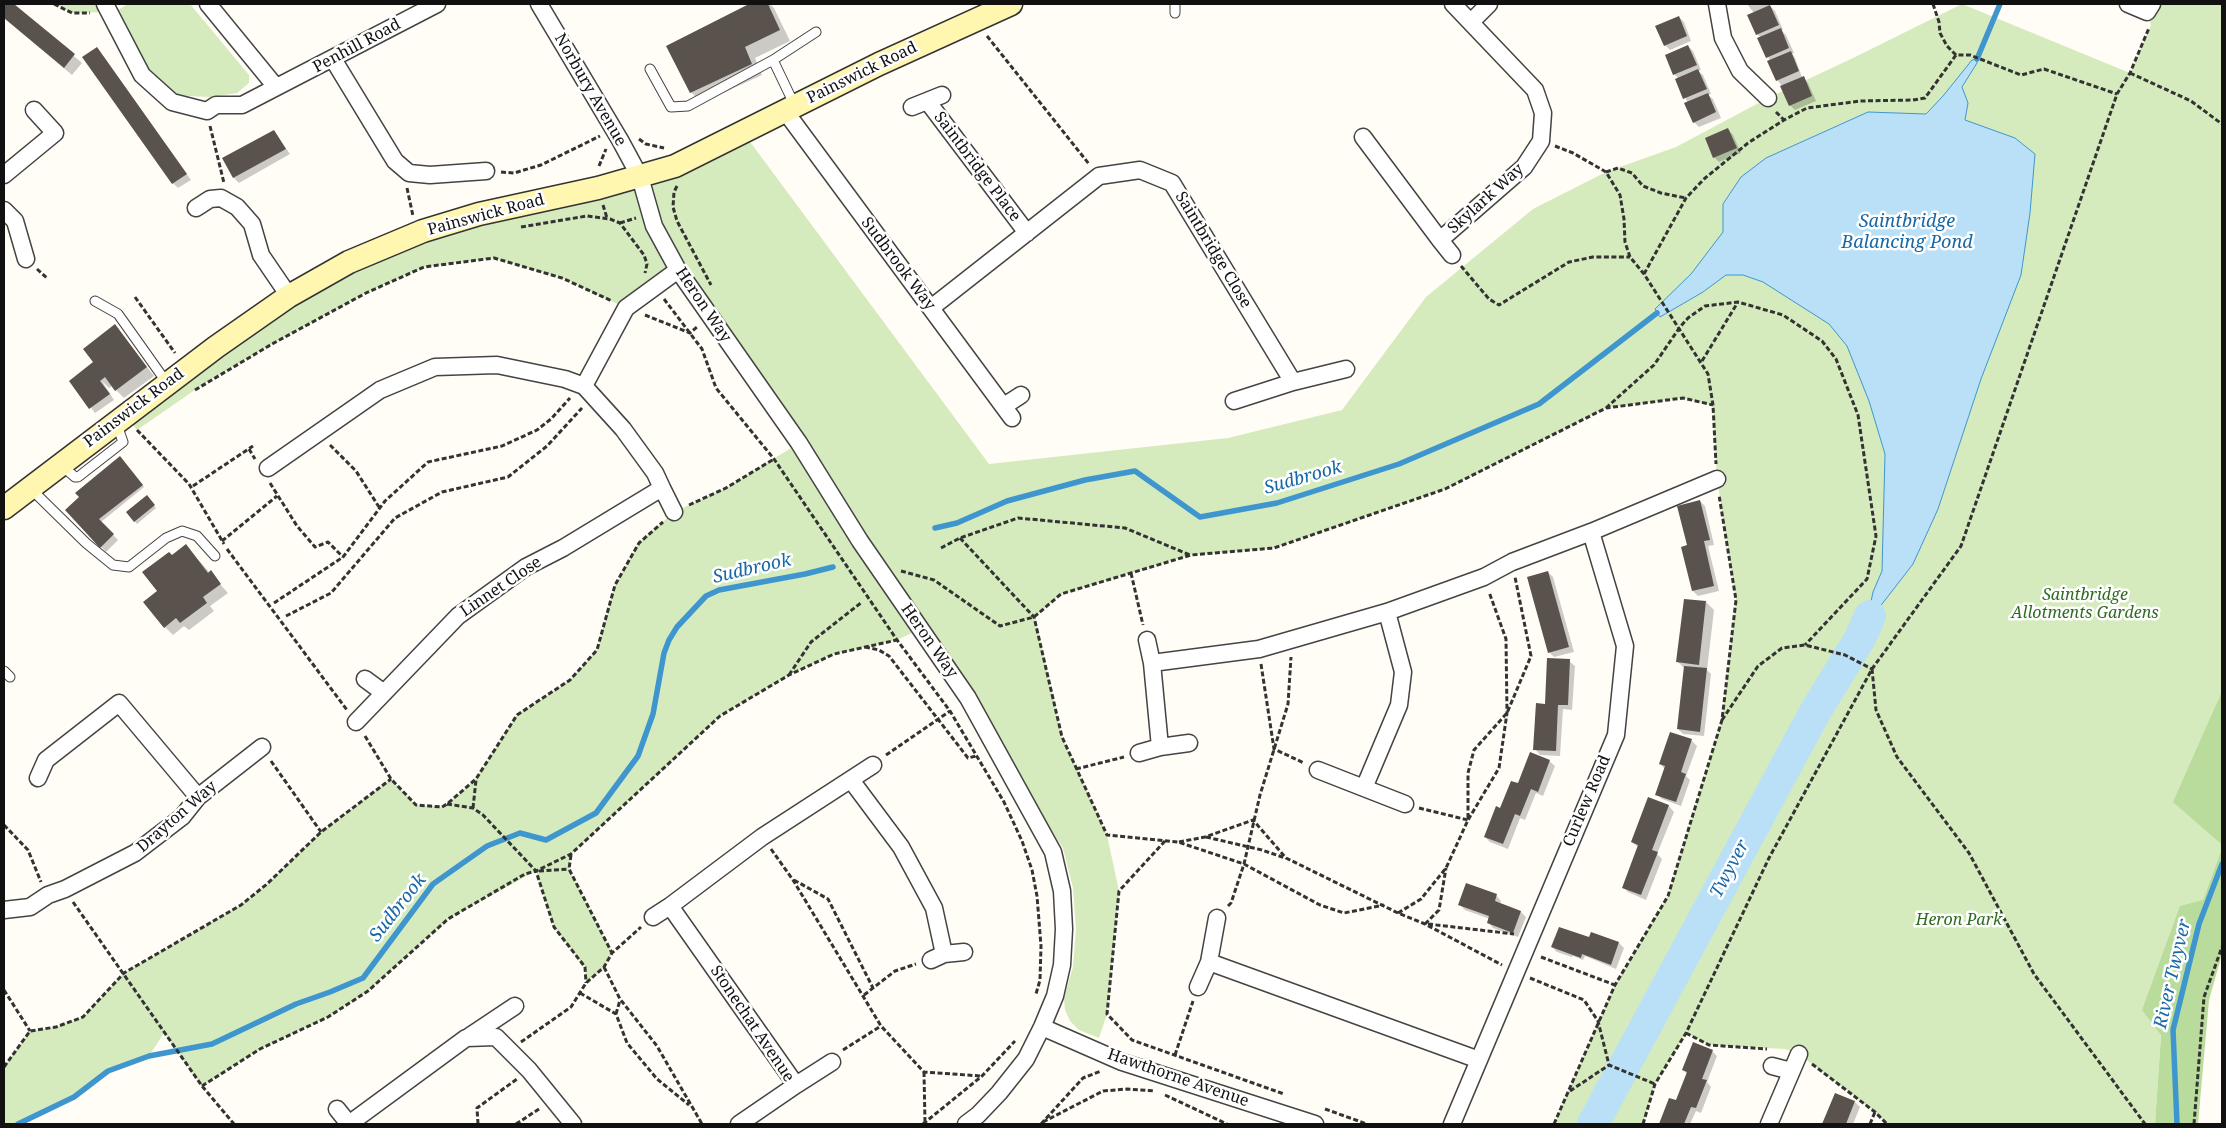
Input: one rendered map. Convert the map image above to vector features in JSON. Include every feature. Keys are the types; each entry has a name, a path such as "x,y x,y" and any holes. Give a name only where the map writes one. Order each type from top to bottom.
{"main road":[{"name":"Painswick Road","path":"4,508 60,465 119,429 167,383 187,368 289,296 349,262 417,234 479,214 640,177 675,166 979,15 1011,4"}],"street":[{"path":"208,4 276,87"},
{"name":"Penhill Road","path":"107,8 142,75 172,102 207,111 216,105 242,105 437,4"},
{"name":"Norbury Avenue","path":"539,4 640,177"},
{"name":"Skylark Way","path":"1363,137 1440,240 1524,167 1541,141 1543,113 1535,90 1453,4"},
{"path":"1471,22 1489,4"},
{"path":"1717,4 1723,38 1740,71 1768,98"},
{"path":"2128,4 2147,12 2152,4"},
{"path":"334,59 395,161 409,173 430,175 486,171"},
{"name":"Saintbridge Place","path":"912,107 935,98 1027,233"},
{"name":"Sudbrook Way","path":"790,109 931,308 1008,412 1020,395"},
{"path":"4,175 55,133 34,110"},
{"name":"Saintbridge Close","path":"1099,176 1140,170 1172,183 1293,382"},
{"path":"931,308 1099,176"},
{"name":"Heron Way","path":"640,177 654,226 678,270 799,443 876,565 968,698 1053,852 1062,891 1064,929 1062,965 1055,996 1026,1058 999,1093 978,1115 966,1124"},
{"path":"196,208 210,200 221,198 237,207 252,224 261,255 289,296"},
{"path":"4,210 15,221 26,259"},
{"path":"1440,240 1452,255"},
{"path":"584,392 626,308 649,281 678,270"},
{"path":"265,470 380,390 435,367 497,365 565,379 584,392 623,429 654,473 674,512"},
{"path":"1234,401 1293,382 1346,369"},
{"path":"1152,663 1259,649 1387,612 1484,577 1512,562 1591,532 1717,478"},
{"name":"Linnet Close","path":"356,722 458,616 526,567 563,548 662,488"},
{"name":"Curlew Road","path":"1452,1124 1616,735 1625,646 1591,532"},
{"path":"1364,788 1399,705 1403,672 1387,612"},
{"path":"1147,640 1152,663 1160,747"},
{"path":"364,679 384,694"},
{"path":"38,778 46,760 122,697 198,797"},
{"path":"1140,753 1160,747 1189,743"},
{"name":"Drayton Way","path":"4,910 30,906 48,895 64,890 135,853 182,817 198,797 262,747"},
{"path":"653,917 762,837 873,765"},
{"path":"1318,770 1405,804"},
{"path":"851,780 901,847 934,908 938,957 964,952"},
{"name":"Stonechat Avenue","path":"670,906 796,1085 739,1124"},
{"path":"1198,987 1209,962 1217,918"},
{"path":"1209,962 1479,1060"},
{"path":"337,1109 349,1124 466,1038 515,1006"},
{"name":"Hawthorne Avenue","path":"1042,1027 1122,1062 1311,1124"},
{"path":"466,1038 496,1037 510,1048 573,1124"},
{"path":"1769,1124 1799,1054"},
{"path":"796,1085 832,1062"},
{"path":"1772,1066 1791,1071"}],"lane":[{"path":"650,69 671,107 688,106 773,60 816,32"},
{"path":"773,60 790,109"},
{"path":"94,302 118,314 167,383"},
{"path":"30,488 86,544 113,565 129,567 166,538 182,531 197,536 214,556"}],"path":[{"path":"54,4 72,13 107,8"},
{"path":"1933,4 1939,22 1940,34 1947,46 1956,55 1970,55 1983,62 2021,75 2044,69 2117,94"},
{"path":"979,15 1099,176"},
{"path":"1643,1124 1655,1084 1686,1033 1769,858 1872,668 1961,546 2117,94 2130,73 2151,25"},
{"path":"1644,274 1686,198 1704,179 1748,143 1807,108 1860,102 1926,98 1956,55"},
{"path":"2130,73 2191,101 2222,124"},
{"path":"207,111 228,202"},
{"path":"486,171 514,173 541,165 604,134"},
{"path":"1541,141 1574,153 1606,172 1620,195 1625,242 1630,257 1644,274 1680,327 1708,374 1713,406 1717,478 1736,600 1722,720 1668,896 1615,985 1554,1124"},
{"path":"403,168 417,234"},
{"path":"1606,172 1618,168 1632,173 1643,186 1661,193 1686,198"},
{"path":"679,183 674,192 673,208 677,221 716,296 710,316 690,333"},
{"path":"517,228 587,216 610,219 620,223 644,255 649,281 702,349 716,388 774,459 897,640 950,711 1004,802 1022,841 1032,870 1038,896 1041,946 1040,980 1034,1003"},
{"path":"1452,255 1489,299 1499,305 1569,262 1612,255 1630,257"},
{"path":"190,394 272,344 366,293 424,267 494,258 562,278 626,308 690,333"},
{"path":"135,296 187,368"},
{"path":"876,565 934,580 1000,626 1034,617 1061,594 1131,572 1191,555 1274,548 1445,489 1606,408 1654,365 1688,318 1705,306 1738,302 1783,315 1822,341 1836,359 1858,415 1876,536 1867,579 1844,606 1805,645"},
{"path":"1702,361 1738,302"},
{"path":"274,603 343,557 384,502 428,462 502,446 537,430 584,392"},
{"path":"286,616 331,593 395,518 442,492 508,476 547,446 568,422 584,392"},
{"path":"1606,408 1683,398 1713,406"},
{"path":"119,429 139,422"},
{"path":"137,430 144,424"},
{"path":"327,441 356,471 379,506"},
{"path":"193,486 253,446"},
{"path":"249,449 265,470 297,526 315,547 328,542 343,557"},
{"path":"222,541 277,496"},
{"path":"941,548 960,538 1018,518 1125,528 1191,555"},
{"path":"960,538 1034,617 1062,737 1107,835 1178,842 1244,864 1320,905 1344,913 1384,905"},
{"path":"1468,820 1468,773 1474,750 1507,714 1531,656 1512,562"},
{"path":"1131,572 1147,640"},
{"path":"1398,913 1421,899 1446,868 1468,820 1499,768 1507,714 1506,639 1484,577"},
{"path":"789,675 811,642 862,602"},
{"path":"1217,918 1231,902 1244,864 1254,820 1288,704 1292,638"},
{"path":"202,1086 260,1049 328,1017 368,991 448,919 525,874 536,871 571,854 720,716 789,675 834,654 862,646 897,640"},
{"path":"1722,720 1758,666 1782,648 1805,645 1845,654 1872,668"},
{"path":"862,646 880,650 889,656 968,758 976,756"},
{"path":"1259,649 1274,749"},
{"path":"1872,668 1876,710 1897,757 1969,853 2034,974 2145,1124"},
{"path":"873,765 950,711"},
{"path":"262,747 321,832"},
{"path":"1274,749 1318,770"},
{"path":"1076,769 1140,753"},
{"path":"4,1067 30,1031 56,1027 83,1017 124,973 241,905 267,884 321,832 391,779"},
{"path":"474,808 476,779"},
{"path":"447,804 474,808 483,815 536,871 554,927 585,967 586,983"},
{"path":"1405,804 1468,820"},
{"path":"1178,842 1206,837 1254,820"},
{"path":"1254,820 1286,858"},
{"path":"4,825 28,850 48,895"},
{"path":"762,837 793,880 881,1026 924,1072 982,1076"},
{"path":"1206,837 1262,850 1286,858 1398,913 1425,924 1515,972 1584,1000 1598,1021 1609,1065"},
{"path":"1166,840 1119,891 1107,1014 1132,1040 1285,1095"},
{"path":"571,854 569,869 612,953"},
{"path":"1425,924 1439,910 1446,868"},
{"path":"536,871 569,869"},
{"path":"793,880 828,899 873,988"},
{"path":"64,890 124,973 164,1033 195,1073 202,1086 234,1124"},
{"path":"510,1048 536,1033 571,1007 586,983 604,968 612,953 653,917"},
{"path":"1425,924 1527,943 1615,985"},
{"path":"2194,1124 2204,997 2222,947"},
{"path":"864,995 895,971 938,957"},
{"path":"604,968 620,999 657,1046 702,1124"},
{"path":"1175,1055 1198,987"},
{"path":"4,990 30,1031"},
{"path":"580,993 616,1014"},
{"path":"620,999 616,1014 627,1043 657,1079 691,1107"},
{"path":"832,1062 835,1055 881,1026"},
{"path":"1686,1033 1709,1045 1785,1049 1799,1054 1875,1112 1887,1124"},
{"path":"924,1124 982,1076 1018,1039"},
{"path":"1042,1123 1083,1078 1122,1062"},
{"path":"1609,1065 1655,1084"},
{"path":"1570,1091 1609,1065"},
{"path":"478,1124 477,1108 529,1070"},
{"path":"924,1072 924,1124"},
{"path":"1042,1123 1103,1091 1127,1089 1157,1092 1226,1124"},
{"path":"516,1124 554,1099"},
{"path":"1321,1108 1367,1124"},
{"path":"1870,1124 1875,1112"}],"green space":[{"path":"54,4 105,4 109,12 72,13"},
{"path":"128,4 190,4 249,75 249,83 237,93 210,97 187,96 171,92 149,71 116,11"},
{"name":"Heron Park","path":"1962,4 2130,73 2151,25 2147,12 2152,4 2222,4 2222,691 2174,802 2222,845 2222,848 2203,900 2161,1034 2155,1124 1887,1124 1875,1112 1799,1054 1785,1049 1709,1045 1686,1033 1655,1084 1643,1124 1554,1124 1615,985 1668,896 1722,720 1736,600 1717,479 1713,406 1683,398 1606,408 1445,489 1274,548 1191,555 1061,594 1035,617 1062,737 1107,835 1119,891 1107,1014 1099,1038 1079,1030 1070,1021 1065,1010 1064,998 1073,967 1076,929 1073,888 1063,848 918,630 897,640 834,654 789,675 720,716 571,854 569,869 612,953 604,967 586,983 585,967 554,927 536,871 448,919 368,991 328,1017 260,1049 202,1086 164,1033 149,1056 108,1071 74,1097 20,1124 4,1124 4,1067 30,1031 56,1027 83,1017 124,973 241,905 267,884 321,832 391,779 416,805 442,807 447,804 476,779 517,715 570,680 597,650 615,585 639,543 674,512 726,488 796,445 678,270 626,308 562,278 494,258 424,267 365,293 272,344 205,383 137,430 125,415 349,262 598,188 742,131 989,464 1228,438 1342,410 1426,297 1533,209 1606,172 1676,147 1768,98"},
{"path":"2222,691 2222,845 2173,802"},
{"path":"2222,848 2222,954 2209,1000 2198,1124 2155,1124 2161,1035 2142,1010 2180,906 2203,900"}],"water":[{"name":"Saintbridge Balancing Pond","path":"1977,59 1977,63 1962,87 1968,103 1965,120 2015,138 2035,154 2030,213 2021,275 1981,379 1938,509 1913,564 1872,617 1868,616 1873,592 1882,571 1885,454 1869,401 1847,346 1829,324 1763,282 1743,275 1726,275 1703,292 1660,317 1655,309 1691,274 1723,232 1723,204 1741,177 1766,158 1868,112 1926,114 1972,60"}],"building":[{"path":"4,4 14,4 75,54 64,68 4,18"},
{"path":"749,4 768,4 780,30 745,47 752,64 690,93 666,46"},
{"path":"1770,5 1779,25 1756,35 1747,15"},
{"path":"1679,16 1687,36 1664,46 1655,26"},
{"path":"1781,28 1789,48 1766,58 1757,38"},
{"path":"1688,45 1697,65 1673,75 1665,55"},
{"path":"97,47 187,174 172,184 82,57"},
{"path":"1791,51 1799,71 1776,81 1767,61"},
{"path":"1698,69 1707,89 1683,99 1675,79"},
{"path":"1804,76 1812,96 1789,106 1780,86"},
{"path":"1708,93 1716,112 1693,123 1684,103"},
{"path":"1728,128 1737,148 1713,158 1705,138"},
{"path":"274,130 286,149 233,178 222,158"},
{"path":"115,324 147,367 115,391 105,377 100,381 110,394 89,409 69,381 93,362 83,349"},
{"path":"120,456 143,485 99,519 114,534 100,548 65,510 79,497 75,493"},
{"path":"147,495 155,505 134,522 126,512"},
{"path":"1700,500 1710,540 1704,541 1714,586 1692,591 1681,547 1687,545 1677,506"},
{"path":"186,544 208,573 211,570 221,584 203,597 207,603 180,623 176,618 164,628 143,602 157,591 142,572 169,552 172,555"},
{"path":"1548,571 1569,647 1548,653 1527,577"},
{"path":"1684,599 1706,601 1699,665 1676,662"},
{"path":"1547,658 1570,659 1568,705 1558,705 1556,751 1533,750 1536,703 1545,704"},
{"path":"1684,666 1707,668 1700,732 1677,729"},
{"path":"1670,732 1692,739 1681,772 1686,774 1676,802 1655,795 1665,766 1659,764"},
{"path":"1530,752 1550,760 1538,792 1531,789 1520,816 1515,814 1503,844 1484,837 1496,806 1500,808 1511,781 1518,783"},
{"path":"1648,797 1669,805 1652,850 1658,852 1641,895 1622,888 1638,845 1631,842"},
{"path":"1466,883 1497,894 1495,901 1521,911 1513,933 1487,923 1489,916 1458,905"},
{"path":"1559,927 1589,937 1591,932 1619,942 1611,965 1582,954 1581,958 1551,947"},
{"path":"1693,1042 1713,1050 1702,1079 1707,1080 1696,1108 1691,1107 1684,1124 1659,1124 1669,1098 1676,1100 1687,1072 1682,1070"},
{"path":"1835,1093 1855,1101 1846,1124 1822,1124"}],"waterway":[{"name":"Sudbrook","path":"1977,59 2000,4"},
{"name":"Sudbrook","path":"935,528 957,523 1007,501 1085,480 1135,471 1200,517 1277,503 1399,464 1539,404 1657,313"},
{"name":"Sudbrook","path":"18,1124 74,1097 108,1071 149,1056 212,1044 296,1004 363,978 433,884 487,846 520,833 546,840 596,813 638,756 653,714 664,653 669,640 677,627 706,596 719,590 833,567"},
{"name":"Twyver","path":"1593,1124 1815,712 1859,640 1870,616"},
{"name":"River Twyver","path":"2177,1124 2173,1030 2199,924 2222,864"}],"park label":[{"name":"Saintbridge Allotments Gardens","path":"2085,604"}]}
